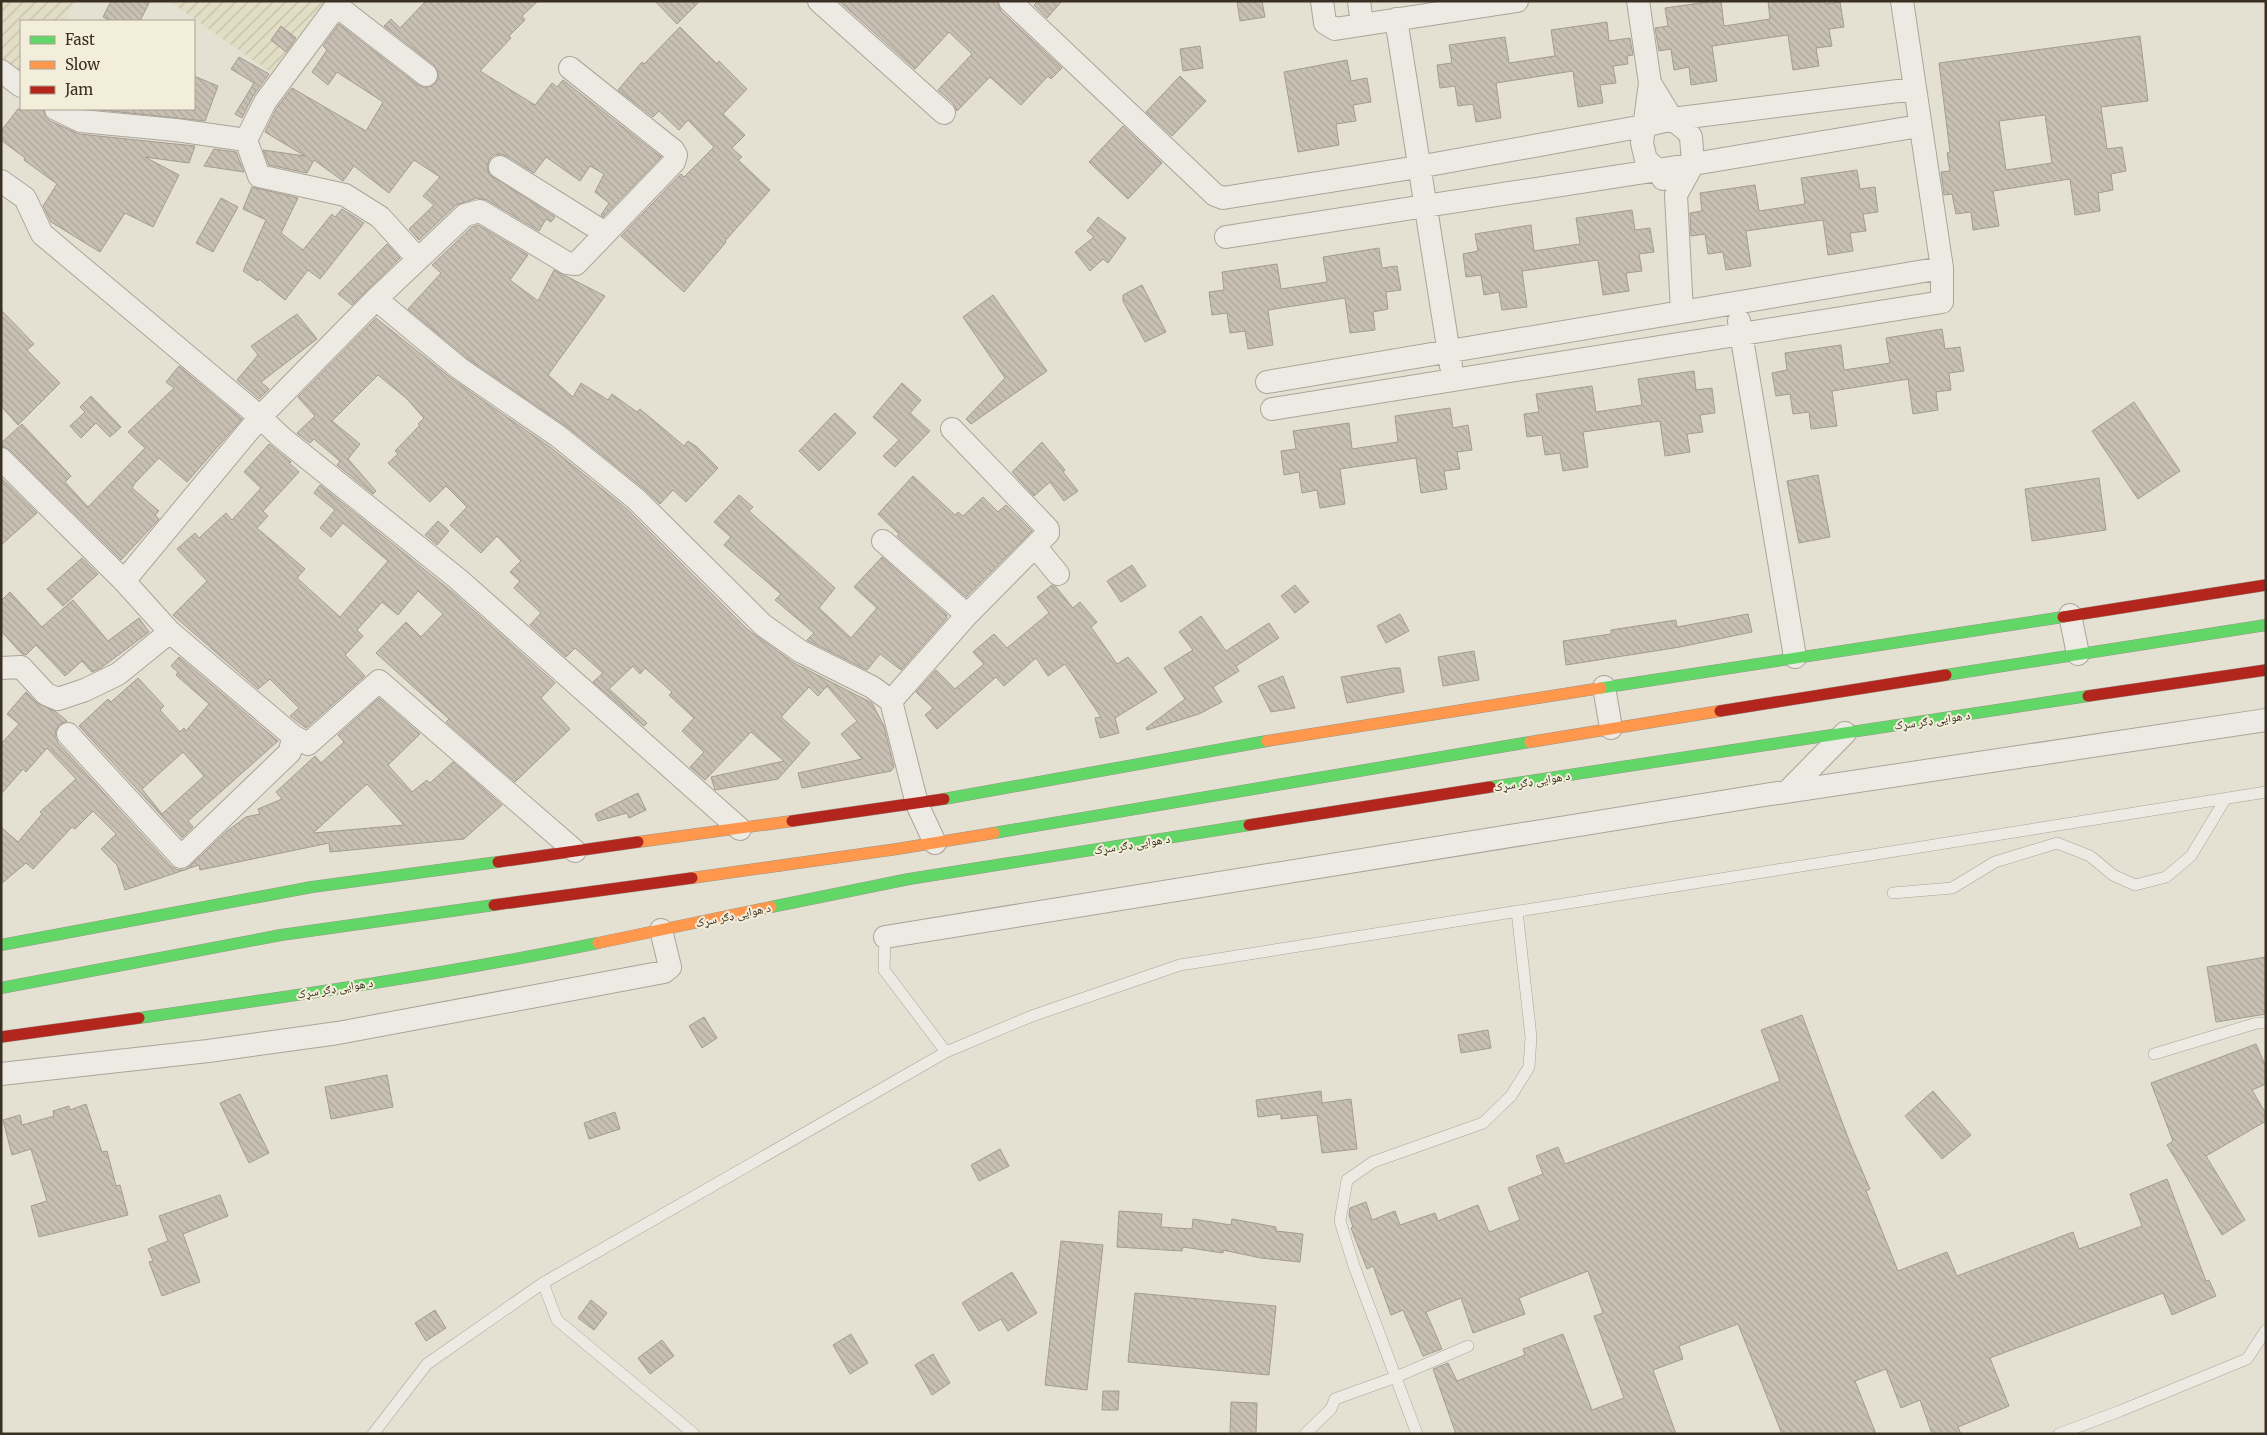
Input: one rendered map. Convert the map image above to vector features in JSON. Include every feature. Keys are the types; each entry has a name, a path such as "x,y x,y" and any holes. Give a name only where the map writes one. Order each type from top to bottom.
{"main road":[{"path":"1,945 312,887 917,804 1302,735 2266,585"},
{"path":"1,988 281,935 935,843 1610,728 2078,654 2227,636 2266,625"},
{"name":"د هوایی ډګر سړک","path":"1,1037 272,998 544,954 909,879 2232,671 2266,670"}],"street":[{"path":"820,1 944,113"},
{"path":"1010,1 1215,195 1223,198 1418,167 1644,126 1672,119 1914,89"},
{"path":"1322,1 1325,23 1335,29 1517,1"},
{"path":"1358,1 1362,24"},
{"path":"1638,1 1650,83 1642,143 1646,160 1658,170 1676,196"},
{"path":"1272,409 1942,302 1942,268 1919,126 1902,1"},
{"path":"418,259 380,216 345,195 259,176 246,140 265,102 338,4 426,75"},
{"path":"1396,19 1453,381"},
{"path":"124,580 260,417 376,299 459,220 473,212 480,211 567,263 576,264 582,260 605,233 674,162 676,155 673,150 570,68"},
{"path":"1,71 20,85"},
{"path":"1650,83 1672,119 1687,131 1691,137 1693,164 1676,196 1682,312"},
{"path":"58,110 81,121 176,130 246,140"},
{"path":"1226,237 1658,170 1919,126"},
{"path":"500,167 605,233"},
{"path":"1,181 24,198 42,234 260,417 281,437 458,580 740,829"},
{"path":"1267,382 1942,268"},
{"path":"376,299 460,368 558,436 636,499 763,625 800,651 872,687 891,701 917,804 935,843"},
{"path":"1736,303 1796,657"},
{"path":"891,701 967,615 1048,533 1048,529 952,429"},
{"path":"1,459 124,580 170,632 293,736 308,744 379,682 575,851"},
{"path":"883,541 967,615"},
{"path":"1035,546 1058,574"},
{"path":"2070,615 2078,654"},
{"path":"1,668 20,667 46,694 58,699 85,690 118,674 170,632"},
{"path":"1604,687 1610,728"},
{"path":"885,937 1332,863 1788,791 2266,720"},
{"path":"1788,791 1845,732"},
{"path":"68,734 181,857 290,752 293,736"},
{"path":"1,1074 208,1051 338,1033 664,972 670,967 661,930"}],"lane":[{"path":"373,1434 427,1364 543,1283 946,1052 1032,1016 1180,965 2266,792"},
{"path":"1893,893 1952,888 1996,862 2057,842 2090,856 2113,875 2135,885 2166,877 2191,856 2226,798"},
{"path":"1417,1434 1354,1266 1340,1221 1347,1180 1373,1162 1483,1123 1511,1096 1529,1067 1532,1037 1516,911"},
{"path":"885,937 884,970 946,1052"},
{"path":"2154,1054 2257,1023 2266,1023"},
{"path":"543,1283 557,1320 694,1434"},
{"path":"2059,1434 2248,1359 2266,1330"},
{"path":"1305,1434 1331,1409 1335,1399 1396,1377 1468,1346"}],"shaded area":[{"path":"1,1 74,1 65,20 20,20 20,79 1,68"},
{"path":"169,1 328,1 274,75"}],"building":[{"path":"111,1 150,1 140,20 109,20 103,17"},
{"path":"426,1 538,1 522,16 525,20 509,36 511,38 480,71 535,105 552,83 557,87 563,80 661,157 603,217 601,215 609,203 595,192 604,174 590,166 580,181 546,157 534,173 507,156 501,154 494,155 489,160 487,166 489,174 555,217 551,222 546,219 539,231 487,200 477,198 456,205 419,240 409,229 434,205 423,196 440,177 414,160 389,193 354,166 343,181 314,160 307,173 269,165 263,150 305,156 265,132 276,109 292,88 366,131 383,102 337,72 328,85 312,72 327,50 323,46 339,24 418,85 425,88 436,83 439,76 434,65 384,26 391,19 400,28"},
{"path":"655,1 700,1 677,24"},
{"path":"839,1 997,1 1001,11 1062,68 1051,79 1048,76 1021,105 990,77 957,111 953,103 938,90 972,54 949,32 915,69"},
{"path":"1038,1 1062,1 1047,18 1034,5"},
{"path":"1237,1 1262,1 1265,17 1240,21"},
{"path":"1721,1 1724,26 1770,19 1768,1 1825,1 1825,4 1840,2 1844,27 1829,29 1832,46 1816,48 1819,66 1793,70 1788,35 1712,46 1717,81 1691,85 1689,67 1674,70 1671,49 1659,51 1655,28 1668,26 1665,8"},
{"path":"1607,22 1609,41 1630,38 1633,55 1627,56 1628,64 1613,66 1616,83 1600,85 1603,103 1578,107 1573,71 1496,83 1501,118 1476,122 1473,104 1458,106 1455,86 1440,88 1437,65 1452,63 1449,45 1505,37 1509,63 1555,56 1551,30"},
{"path":"281,26 296,38 286,52 271,40"},
{"path":"680,27 717,64 719,61 747,89 723,114 745,135 732,148 742,157 738,160 770,190 725,241 684,292 621,236 681,174 684,177 714,147 688,120 679,130 659,111 653,117 618,90 642,62 644,64"},
{"path":"2140,36 2148,101 2101,107 2107,149 2122,147 2126,171 2111,174 2113,190 2098,193 2100,211 2075,215 2070,179 1993,191 1999,226 1973,230 1971,212 1956,214 1952,194 1944,195 1941,172 1950,171 1947,153 1950,152 1939,63","holes":["2045,115 2052,163 2006,170 1999,121"]},
{"path":"1200,46 1203,68 1183,71 1180,49"},
{"path":"239,57 269,74 253,96 242,118 235,114 254,83 231,69"},
{"path":"1347,60 1351,81 1367,78 1371,102 1353,105 1356,121 1336,124 1339,145 1298,152 1284,72"},
{"path":"195,76 218,86 205,121 100,110 195,110"},
{"path":"1180,76 1206,101 1172,136 1146,112"},
{"path":"18,109 43,110 45,116 50,121 79,134 195,146 189,163 145,157 179,175 153,227 125,213 100,252 51,222 43,206 57,184 24,160 25,158 1,140 1,131"},
{"path":"1123,126 1162,163 1128,199 1089,162"},
{"path":"214,149 236,152 244,172 204,166"},
{"path":"1857,170 1860,189 1875,187 1878,212 1863,214 1866,231 1850,233 1853,251 1828,255 1823,220 1746,231 1751,266 1726,270 1723,252 1708,254 1705,234 1691,236 1690,213 1702,211 1700,193 1755,185 1759,211 1805,204 1801,178"},
{"path":"252,187 298,198 281,233 303,250 332,214 335,217 342,209 364,223 320,279 308,270 285,300 259,279 258,281 243,271 266,220 243,209"},
{"path":"221,198 238,207 213,252 196,243"},
{"path":"1632,210 1635,230 1650,228 1654,252 1639,254 1642,271 1626,273 1629,291 1603,295 1598,260 1522,271 1527,307 1502,310 1499,292 1484,295 1481,275 1466,277 1463,254 1478,251 1475,234 1531,225 1534,251 1580,244 1576,218"},
{"path":"1098,217 1126,238 1108,263 1103,259 1090,271 1075,252 1094,237 1087,231"},
{"path":"478,225 528,255 510,280 538,301 554,270 605,296 548,375 573,397 581,383 608,400 612,394 637,412 640,409 684,446 688,441 697,447 718,468 686,502 673,490 660,504 566,426 467,358 408,309 441,273 432,265 472,227"},
{"path":"387,244 400,258 352,305 338,294"},
{"path":"1379,248 1382,268 1397,266 1401,290 1386,292 1388,309 1373,312 1375,330 1350,333 1345,298 1268,310 1273,345 1248,349 1245,331 1230,333 1227,313 1212,315 1209,292 1224,290 1222,272 1277,264 1281,289 1327,282 1323,257"},
{"path":"1142,285 1166,332 1145,342 1123,301 1123,295"},
{"path":"993,295 1047,371 971,424 966,419 1005,378 963,317"},
{"path":"1,310 34,344 27,350 60,383 18,425 1,406"},
{"path":"297,314 317,339 261,382 269,389 259,399 237,380 258,355 251,346"},
{"path":"376,318 452,379 550,447 627,509 747,629 794,663 872,703 884,726 894,767 891,771 802,788 798,773 862,759 841,734 857,721 827,686 818,696 809,687 781,717 810,743 778,779 715,790 711,777 784,761 751,732 705,780 690,767 704,752 682,731 694,718 669,695 672,692 645,668 640,674 633,666 609,689 647,723 644,726 593,682 603,673 575,648 566,657 530,625 541,613 514,588 520,581 510,572 521,561 497,536 481,553 450,525 467,507 446,486 430,502 388,463 398,454 395,451 420,425 418,424 424,418 406,398 378,375 332,421 360,444 348,459 376,491 373,494 337,465 340,461 314,439 310,443 297,433 315,416 298,397"},
{"path":"1942,329 1945,349 1960,347 1964,371 1949,373 1951,390 1936,392 1938,410 1913,414 1908,379 1832,391 1837,426 1811,429 1809,412 1793,414 1790,394 1776,396 1772,373 1787,370 1785,353 1841,345 1844,370 1890,363 1886,338"},
{"path":"179,366 242,419 187,482 159,458 135,483 132,488 159,511 155,515 159,519 121,560 10,450 1,446 1,443 22,424 71,476 65,482 88,507 145,448 128,432 174,388 166,382"},
{"path":"1694,371 1696,390 1712,388 1715,413 1700,415 1703,432 1687,434 1690,452 1665,456 1660,421 1583,432 1588,467 1563,471 1560,453 1545,455 1542,435 1527,437 1524,414 1539,412 1536,394 1592,386 1596,412 1642,405 1638,379"},
{"path":"902,383 921,400 910,413 930,431 895,467 883,456 899,440 873,417"},
{"path":"91,396 121,427 110,437 96,423 81,438 70,426 85,412 80,407"},
{"path":"2134,402 2180,471 2138,499 2092,431"},
{"path":"1450,408 1453,428 1468,425 1472,450 1457,452 1460,469 1444,471 1447,489 1421,493 1416,458 1340,469 1345,504 1320,508 1317,490 1302,493 1299,472 1284,475 1281,451 1296,449 1293,431 1349,423 1352,449 1398,442 1395,416"},
{"path":"835,413 856,433 819,471 799,451"},
{"path":"1042,442 1065,470 1063,472 1078,491 1064,501 1050,482 1034,496 1012,472"},
{"path":"269,444 291,462 289,463 299,472 263,511 268,516 257,528 305,569 297,578 340,617 388,561 343,523 331,537 320,528 335,510 314,493 320,485 456,595 555,683 541,698 570,729 515,782 446,722 449,719 376,653 406,622 421,637 443,614 418,591 398,615 382,602 357,630 363,636 345,655 365,676 306,728 290,716 299,708 270,679 258,689 173,615 207,581 177,549 195,533 199,538 226,513 232,520 261,488 244,472"},
{"path":"1818,475 1830,537 1799,543 1787,481"},
{"path":"913,476 955,515 958,512 963,516 983,497 998,512 1006,505 1032,531 966,597 897,536 899,534 878,514"},
{"path":"1,478 37,513 1,545"},
{"path":"2099,478 2106,530 2032,541 2025,489"},
{"path":"739,495 753,507 749,511 835,588 819,608 851,638 877,608 854,587 882,557 947,615 946,619 901,670 880,654 867,670 807,640 814,633 775,600 781,594 724,545 731,537 714,522"},
{"path":"438,521 449,531 437,545 425,535"},
{"path":"82,558 98,574 63,606 47,589"},
{"path":"1132,565 1146,586 1121,602 1107,581"},
{"path":"1052,585 1056,587 1073,608 1080,602 1097,622 1091,627 1117,664 1128,657 1157,692 1115,718 1119,733 1100,738 1095,718 1101,717 1065,664 1048,676 1036,658 1004,686 996,677 937,729 925,715 933,708 916,692 936,670 955,689 984,664 973,652 994,634 1007,648 1049,613 1037,597"},
{"path":"1295,585 1309,602 1295,613 1281,596"},
{"path":"10,592 42,627 73,600 108,641 139,618 149,632 101,668 92,672 82,661 65,676 36,645 26,655 22,654 1,631 1,601"},
{"path":"1400,614 1409,631 1386,643 1377,626"},
{"path":"1748,614 1752,632 1680,647 1566,665 1563,641 1611,634 1611,630 1676,620 1677,627"},
{"path":"1201,616 1226,651 1269,623 1279,638 1236,666 1239,671 1213,687 1222,702 1199,714 1147,730 1146,728 1185,699 1164,668 1193,650 1179,632"},
{"path":"1474,651 1479,680 1443,686 1438,657"},
{"path":"179,657 278,741 188,821 193,827 182,838 79,726 108,699 111,702 138,678 164,706 160,710 180,732 184,728 186,731 209,704 176,675 178,672 171,666","holes":["183,752 204,776 162,814 142,789"]},
{"path":"1400,668 1404,692 1347,703 1341,677"},
{"path":"1283,676 1295,708 1271,712 1258,686"},
{"path":"26,692 37,703 55,711 67,721 60,724 56,730 55,736 58,743 171,866 178,870 184,870 125,890 117,865 101,849 116,834 93,811 75,829 72,827 33,869 26,863 1,884 1,827 18,842 42,814 40,812 76,779 47,748 26,772 23,769 1,794 1,744 19,724 7,714"},
{"path":"379,698 420,734 388,765 412,792 427,780 430,783 453,762 502,805 464,839 330,852 329,843 200,870 199,865 186,870 227,831 246,817 260,814 258,809 282,799 276,792 315,756 321,763 344,742 338,735","holes":["367,784 404,825 313,833"]},
{"path":"638,793 646,810 629,818 627,813 598,821 595,814"},
{"path":"2266,957 2266,1014 2216,1022 2207,967"},
{"path":"1802,1015 1850,1143 1870,1189 1866,1191 1898,1271 1947,1252 1957,1276 2073,1232 2079,1249 2142,1226 2130,1194 2167,1179 2206,1281 2209,1280 2216,1296 2172,1315 2163,1293 1990,1358 2009,1406 1958,1427 1961,1434 1932,1434 1920,1400 1901,1408 1886,1369 1855,1381 1876,1434 1782,1434 1738,1324 1679,1346 1683,1359 1653,1370 1676,1434 1456,1434 1433,1369 1448,1363 1457,1381 1525,1355 1523,1349 1563,1334 1592,1410 1624,1398 1594,1316 1603,1313 1588,1271 1519,1298 1525,1314 1473,1333 1461,1298 1426,1312 1442,1349 1423,1356 1403,1310 1391,1315 1373,1266 1367,1269 1351,1228 1353,1227 1349,1215 1350,1208 1366,1202 1372,1220 1395,1211 1400,1225 1435,1213 1438,1221 1478,1205 1489,1232 1520,1220 1508,1188 1543,1174 1536,1156 1558,1147 1565,1164 1780,1081 1761,1030"},
{"path":"704,1017 717,1038 702,1048 689,1026"},
{"path":"1488,1030 1491,1048 1461,1053 1458,1035"},
{"path":"2256,1044 2266,1067 2266,1084 2252,1090 2266,1114 2266,1121 2206,1156 2245,1220 2222,1235 2167,1145 2173,1141 2151,1083"},
{"path":"387,1075 393,1107 331,1119 325,1087"},
{"path":"1321,1091 1322,1103 1351,1099 1357,1149 1322,1153 1317,1115 1281,1119 1281,1114 1258,1117 1256,1100"},
{"path":"1933,1091 1971,1135 1942,1159 1905,1116"},
{"path":"240,1094 269,1153 249,1163 220,1103"},
{"path":"86,1104 102,1152 107,1151 116,1186 120,1185 128,1215 39,1237 31,1206 47,1201 31,1149 12,1155 3,1120 20,1115 22,1125 54,1116 53,1111 69,1106 70,1110"},
{"path":"615,1112 620,1129 589,1139 584,1123"},
{"path":"1000,1149 1009,1166 979,1181 971,1165"},
{"path":"220,1195 228,1216 183,1234 200,1282 162,1296 149,1262 153,1261 148,1249 168,1241 159,1216"},
{"path":"1119,1211 1162,1214 1161,1227 1192,1229 1193,1219 1231,1225 1232,1219 1276,1227 1276,1231 1303,1234 1300,1262 1261,1258 1223,1250 1223,1253 1183,1247 1182,1251 1117,1247"},
{"path":"1061,1241 1103,1245 1087,1390 1045,1385"},
{"path":"1012,1272 1037,1313 1008,1331 1001,1319 979,1331 962,1303"},
{"path":"1135,1293 1276,1306 1269,1375 1128,1362"},
{"path":"591,1300 607,1313 594,1330 578,1318"},
{"path":"435,1310 446,1328 426,1341 415,1323"},
{"path":"851,1334 868,1363 850,1374 833,1345"},
{"path":"662,1340 674,1356 650,1374 638,1358"},
{"path":"933,1354 950,1383 932,1395 915,1365"},
{"path":"1103,1391 1119,1391 1118,1410 1102,1410"},
{"path":"1231,1402 1257,1403 1256,1434 1230,1434"}],"traffic: fast":[{"path":"1601,688 2063,617"},
{"path":"1946,675 2266,625"},
{"path":"1490,787 2088,696"},
{"path":"944,799 1267,741"},
{"path":"994,833 1530,742"},
{"path":"771,907 909,879 1249,825"},
{"path":"1,945 312,887 498,862"},
{"path":"1,988 281,935 494,905"},
{"path":"139,1018 426,975 598,943"}],"traffic: slow":[{"path":"1267,741 1601,688"},
{"path":"1530,742 1720,711"},
{"path":"638,842 792,821"},
{"path":"692,878 897,849 994,833"},
{"path":"598,943 771,907"}],"traffic: jam":[{"path":"2063,617 2266,585"},
{"path":"2088,696 2266,670"},
{"path":"1720,711 1946,675"},
{"path":"1249,825 1490,787"},
{"path":"792,821 944,799"},
{"path":"498,862 638,842"},
{"path":"494,905 692,878"},
{"path":"1,1037 139,1018"}]}
